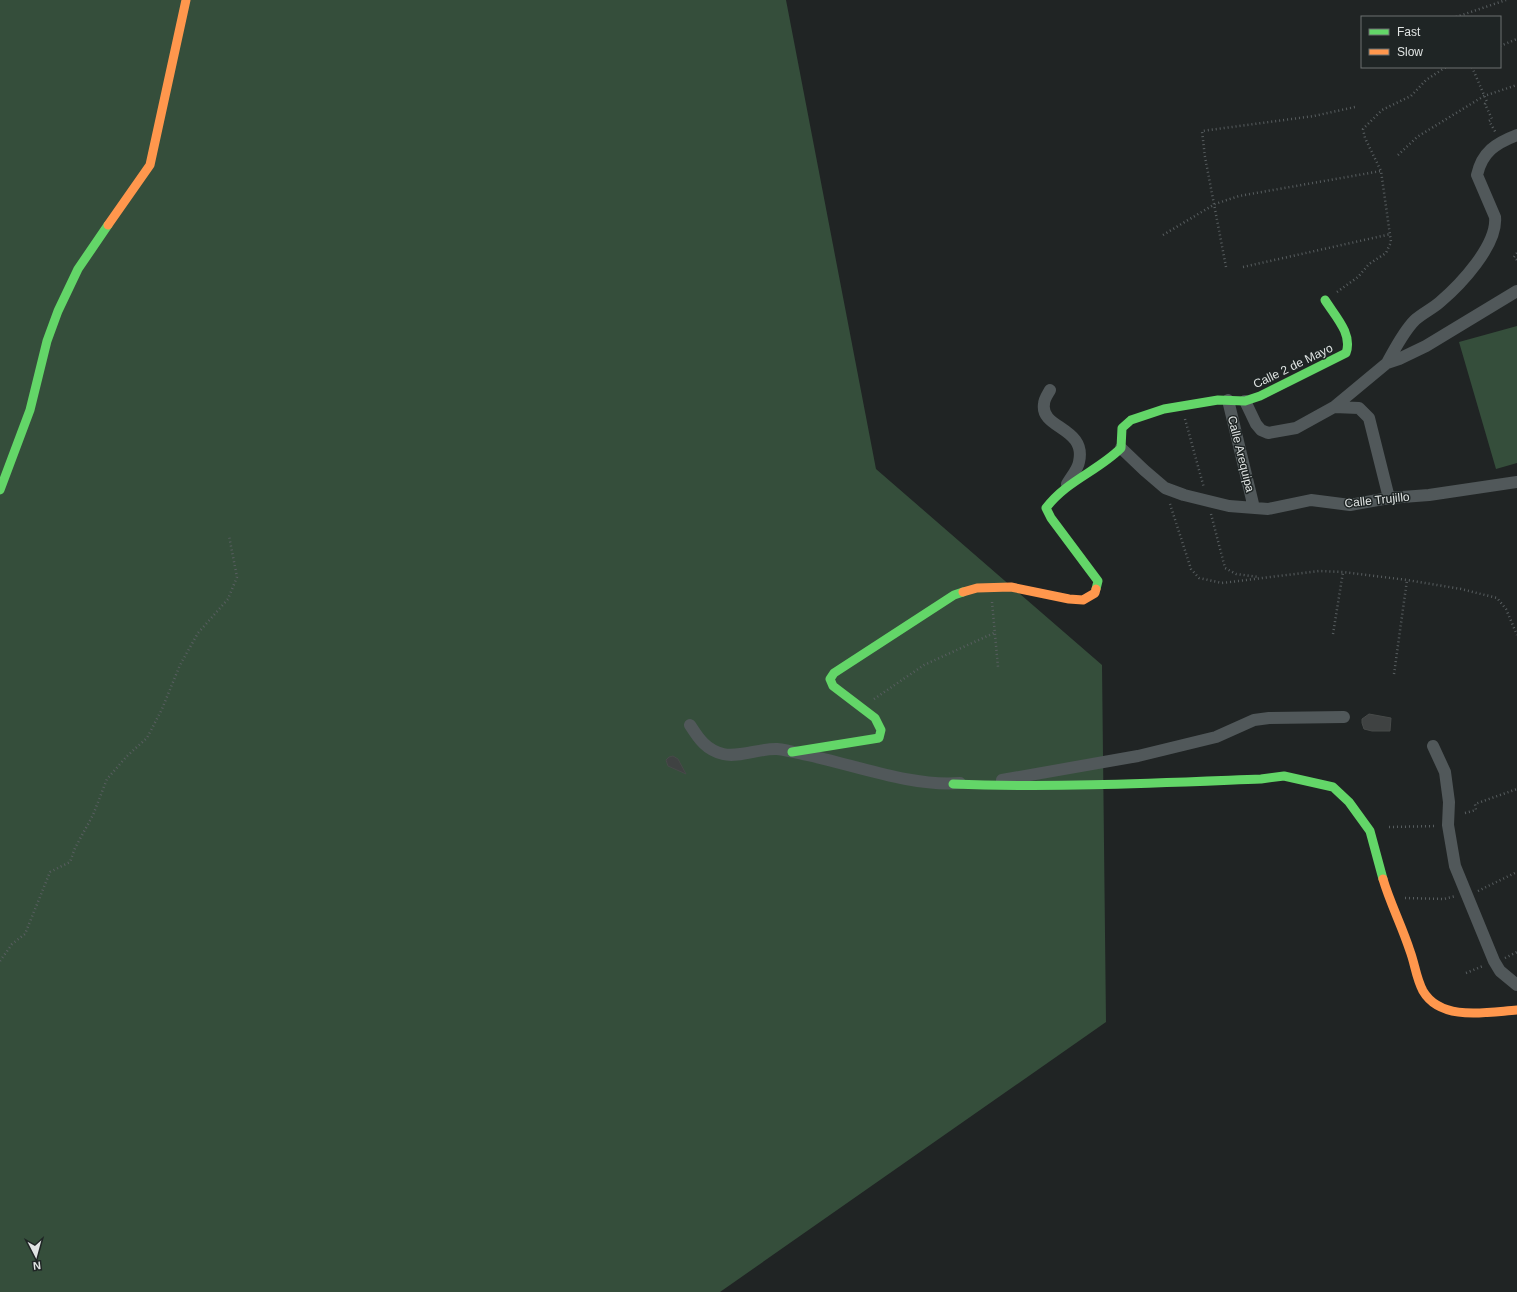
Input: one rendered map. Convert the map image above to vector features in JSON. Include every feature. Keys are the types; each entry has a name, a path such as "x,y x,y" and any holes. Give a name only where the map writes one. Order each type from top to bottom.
{"street":[{"path":"0,490 30,410 47,341 58,311 78,269 150,165 186,0"},
{"path":"1245,401 1256,424 1261,430 1268,433 1296,428 1334,407 1387,363 1406,330 1416,319 1439,303 1461,284 1479,258 1494,231 1495,217 1477,175 1479,168 1492,148 1500,141 1517,136"},
{"path":"1387,363 1400,359 1426,346 1517,292"},
{"name":"Calle 2 de Mayo","path":"1121,448 1120,437 1122,428 1124,424 1130,420 1164,409 1201,402 1228,400 1245,401 1260,396 1346,353 1349,344 1347,335 1325,300"},
{"path":"1050,390 1044,403 1044,413 1052,421 1072,434 1078,442 1080,453 1079,463 1067,485"},
{"name":"Calle Arequipa","path":"1228,400 1254,508"},
{"path":"1334,407 1359,408 1369,418 1389,498"},
{"path":"792,752 879,738 882,730 876,718 833,686 830,679 834,673 954,595 977,588 1011,587 1069,599 1083,600 1095,593 1098,581 1090,566 1051,519 1046,508 1053,497 1067,485 1099,466 1121,448"},
{"name":"Calle Trujillo","path":"1121,448 1165,488 1184,495 1229,506 1268,509 1311,500 1350,505 1389,498 1429,495 1517,482"},
{"path":"953,784 1007,780 1138,756 1216,737 1254,720 1269,718 1344,717"},
{"path":"690,724 701,742 711,750 725,755 777,749 832,760 878,773 953,784 1000,786 1075,786 1261,779 1284,776 1333,787 1360,814 1370,831 1383,881 1412,952 1413,964 1422,993 1430,1003 1451,1012 1517,1010"},
{"path":"1433,746 1445,772 1449,802 1448,825 1455,866 1494,961 1500,971 1517,985"}],"path":[{"path":"1459,16 1506,0"},
{"path":"1501,46 1517,39"},
{"path":"1325,300 1358,277 1369,264 1386,253 1391,242 1391,234 1380,171 1365,138 1363,129 1382,110 1411,96 1426,80 1444,68"},
{"path":"1472,68 1487,102 1485,104 1492,119 1489,121 1498,136 1490,142 1492,148"},
{"path":"1398,155 1417,137 1484,96 1517,85"},
{"path":"1226,268 1205,157 1202,131 1314,116 1355,107"},
{"path":"1163,235 1215,204 1239,196 1380,171"},
{"path":"1243,267 1391,234"},
{"path":"1517,253 1514,257 1517,260"},
{"path":"1165,488 1191,569 1199,578 1222,583 1292,573 1319,571 1343,572 1407,580 1461,589 1497,598 1506,609 1517,636"},
{"path":"0,961 12,944 25,934 50,872 70,862 75,848 93,815 107,779 127,756 147,738 162,709 180,665 198,633 228,599 237,577 229,536"},
{"path":"1333,634 1343,572"},
{"path":"1394,674 1407,580"},
{"path":"992,588 994,633 998,667"},
{"path":"854,701 877,698 924,665 994,633"},
{"path":"1464,813 1476,810 1475,804 1517,789"},
{"path":"1389,827 1448,825"},
{"path":"1402,898 1444,899 1466,895 1517,872"},
{"path":"1466,973 1494,961"}],"green space":[{"path":"0,0 786,0 876,469 1102,665 1106,1022 720,1292 0,1292"},
{"path":"1517,326 1517,463 1496,469 1459,342"}],"building":[{"path":"1369,714 1391,718 1390,731 1372,731 1364,729 1362,719"},
{"path":"673,756 678,759 686,774 668,766 666,760"}],"traffic: fast":[{"path":"0,490 30,410 47,341 58,311 78,269 108,225"},
{"path":"1096,589 1098,581 1051,518 1046,508 1063,490 1112,456 1121,448 1122,428 1131,420 1164,409 1218,400 1245,401 1260,396 1346,353 1348,346 1345,332 1325,300"},
{"path":"792,752 879,738 881,730 875,718 833,686 830,679 834,673 954,595 963,592"},
{"path":"953,784 1107,784 1261,779 1284,776 1333,787 1349,802 1370,831 1383,879"}],"traffic: slow":[{"path":"108,225 150,165 186,0"},
{"path":"963,592 977,588 1011,587 1069,599 1083,600 1095,593 1096,589"},
{"path":"1383,879 1412,956 1417,976 1423,991 1431,1001 1441,1007 1466,1013 1517,1010"}]}
